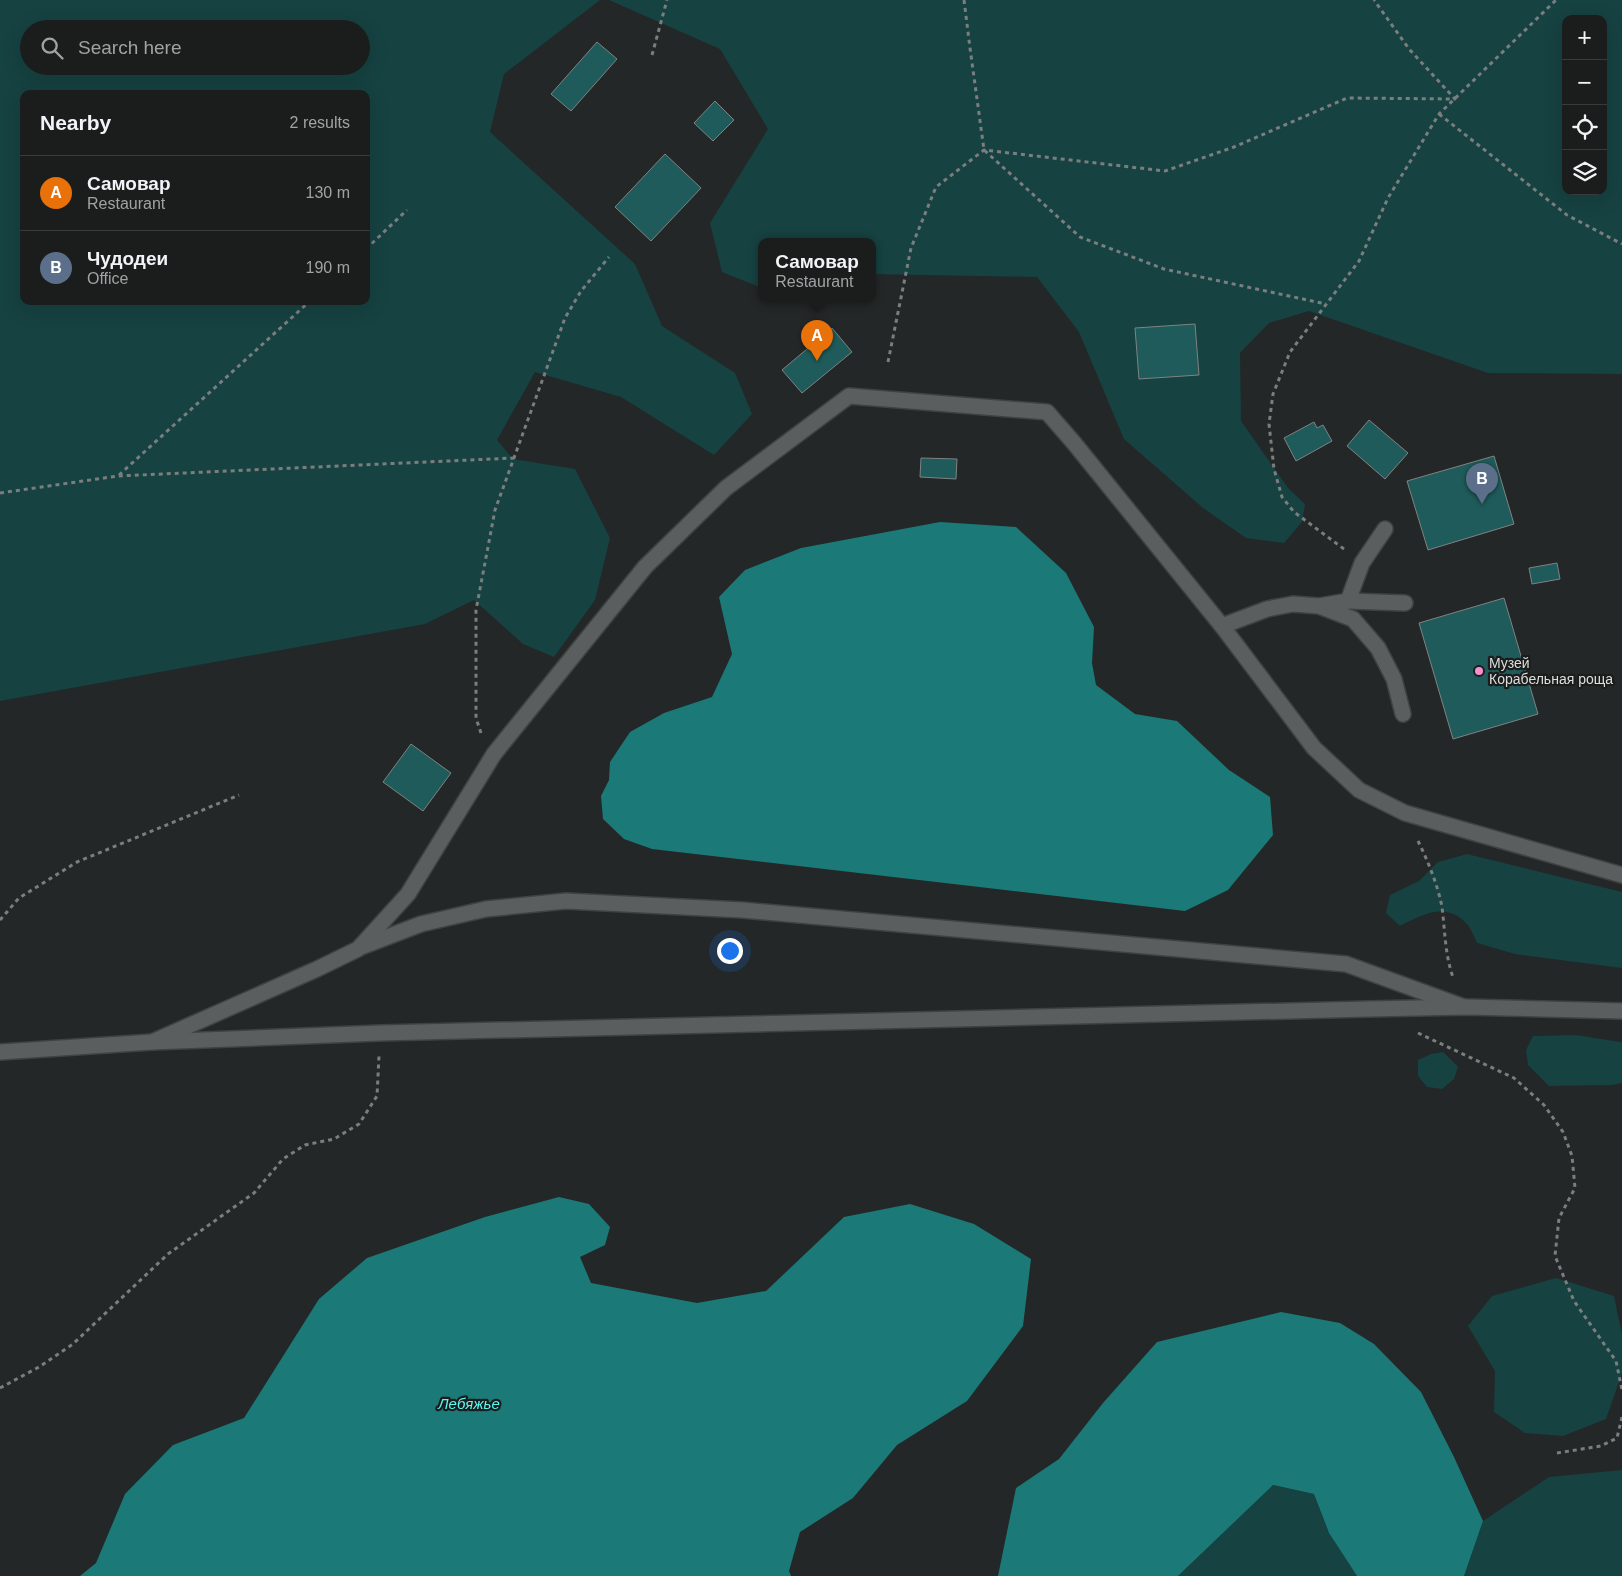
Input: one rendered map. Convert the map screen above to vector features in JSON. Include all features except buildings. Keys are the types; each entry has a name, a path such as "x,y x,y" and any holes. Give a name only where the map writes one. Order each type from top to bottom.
{"street":[{"path":"358,949 408,894 494,754 645,567 726,488 849,396 1046,412 1074,443 1222,626 1314,748 1359,790 1405,813 1622,876"},
{"path":"1348,601 1362,563 1385,529"},
{"path":"1222,626 1267,609 1293,604 1319,606 1348,601 1405,603"},
{"path":"1319,606 1353,619 1378,648 1394,679 1403,714"},
{"path":"152,1042 318,969 358,949 421,924 486,909 566,901 742,910 1346,964 1466,1007"},
{"path":"0,1052 152,1042 380,1033 1466,1007 1622,1011"}],"path":[{"path":"652,55 667,0"},
{"path":"964,0 984,150 1080,237 1164,269 1326,304"},
{"path":"1374,0 1409,49 1455,99"},
{"path":"1362,563 1294,512 1282,497 1274,469 1269,424 1273,394 1290,352 1359,261 1388,198 1439,114 1556,0"},
{"path":"888,362 911,248 936,186 984,150 1165,171 1234,147 1347,98 1455,99"},
{"path":"1439,114 1567,215 1622,244"},
{"path":"370,245 407,210"},
{"path":"494,754 486,747 476,718 476,610 495,510 565,318 581,291 609,257"},
{"path":"118,476 306,305"},
{"path":"0,492 118,476 514,458"},
{"path":"0,920 19,898 77,862 239,795"},
{"path":"1405,813 1427,859 1441,905 1448,963 1466,1007"},
{"path":"1411,1029 1514,1078 1544,1105 1563,1132 1572,1156 1575,1188 1559,1218 1555,1256 1574,1301 1616,1361 1622,1390"},
{"path":"0,1388 39,1367 73,1344 168,1254 254,1193 283,1158 305,1145 334,1139 359,1124 377,1096 380,1033"},
{"path":"1556,1453 1601,1446 1617,1438 1622,1417"}],"shaded area":[{"path":"0,0 600,0 504,74 490,132 635,264 662,326 735,373 752,414 714,455 621,397 535,372 497,440 513,459 575,469 610,538 595,600 554,657 523,644 474,600 425,624 0,701"},
{"path":"609,0 1622,0 1622,374 1488,373 1309,311 1269,323 1240,353 1241,421 1288,488 1305,504 1302,522 1284,543 1246,538 1203,508 1124,439 1079,332 1037,277 876,274 876,238 758,238 758,286 722,272 710,223 768,129 720,49"},
{"path":"1467,854 1622,892 1622,968 1515,954 1477,943 1467,924 1457,916 1449,913 1433,912 1400,926 1386,913 1390,895 1419,881 1438,862"},
{"path":"1576,1035 1622,1043 1622,1083 1612,1085 1549,1086 1528,1065 1526,1050 1533,1036"},
{"path":"1443,1052 1458,1067 1454,1079 1442,1089 1427,1087 1418,1076 1418,1060 1431,1054"},
{"path":"1556,1278 1614,1296 1622,1335 1622,1373 1606,1419 1563,1436 1525,1433 1494,1412 1495,1371 1468,1326 1492,1296"},
{"path":"1622,1470 1622,1576 1464,1576 1483,1521 1549,1477"},
{"path":"1272,1485 1314,1494 1329,1533 1357,1576 1178,1576"}],"water":[{"path":"940,522 1016,527 1066,573 1094,627 1092,663 1096,685 1135,714 1177,721 1229,770 1270,797 1273,835 1228,890 1185,911 652,849 624,839 603,819 601,796 609,780 610,762 630,732 664,713 712,697 732,654 719,597 745,570 801,548"},
{"name":"Лебяжье","path":"559,1197 589,1204 610,1227 605,1245 580,1257 591,1283 697,1303 766,1291 844,1217 910,1204 974,1224 1031,1259 1023,1326 967,1401 897,1445 853,1498 800,1532 789,1571 791,1576 80,1576 96,1563 125,1494 173,1445 244,1418 319,1299 367,1258 485,1217"},
{"path":"1281,1312 1340,1323 1374,1344 1421,1392 1454,1457 1483,1521 1464,1576 1357,1576 1329,1533 1314,1494 1273,1485 1178,1576 998,1576 1016,1488 1059,1459 1103,1403 1157,1342"}],"place":[{"name":"Самовар","path":"817,361"},
{"name":"Чудодеи","path":"1482,504"},
{"name":"Музей Корабельная роща","path":"1479,671"}]}
